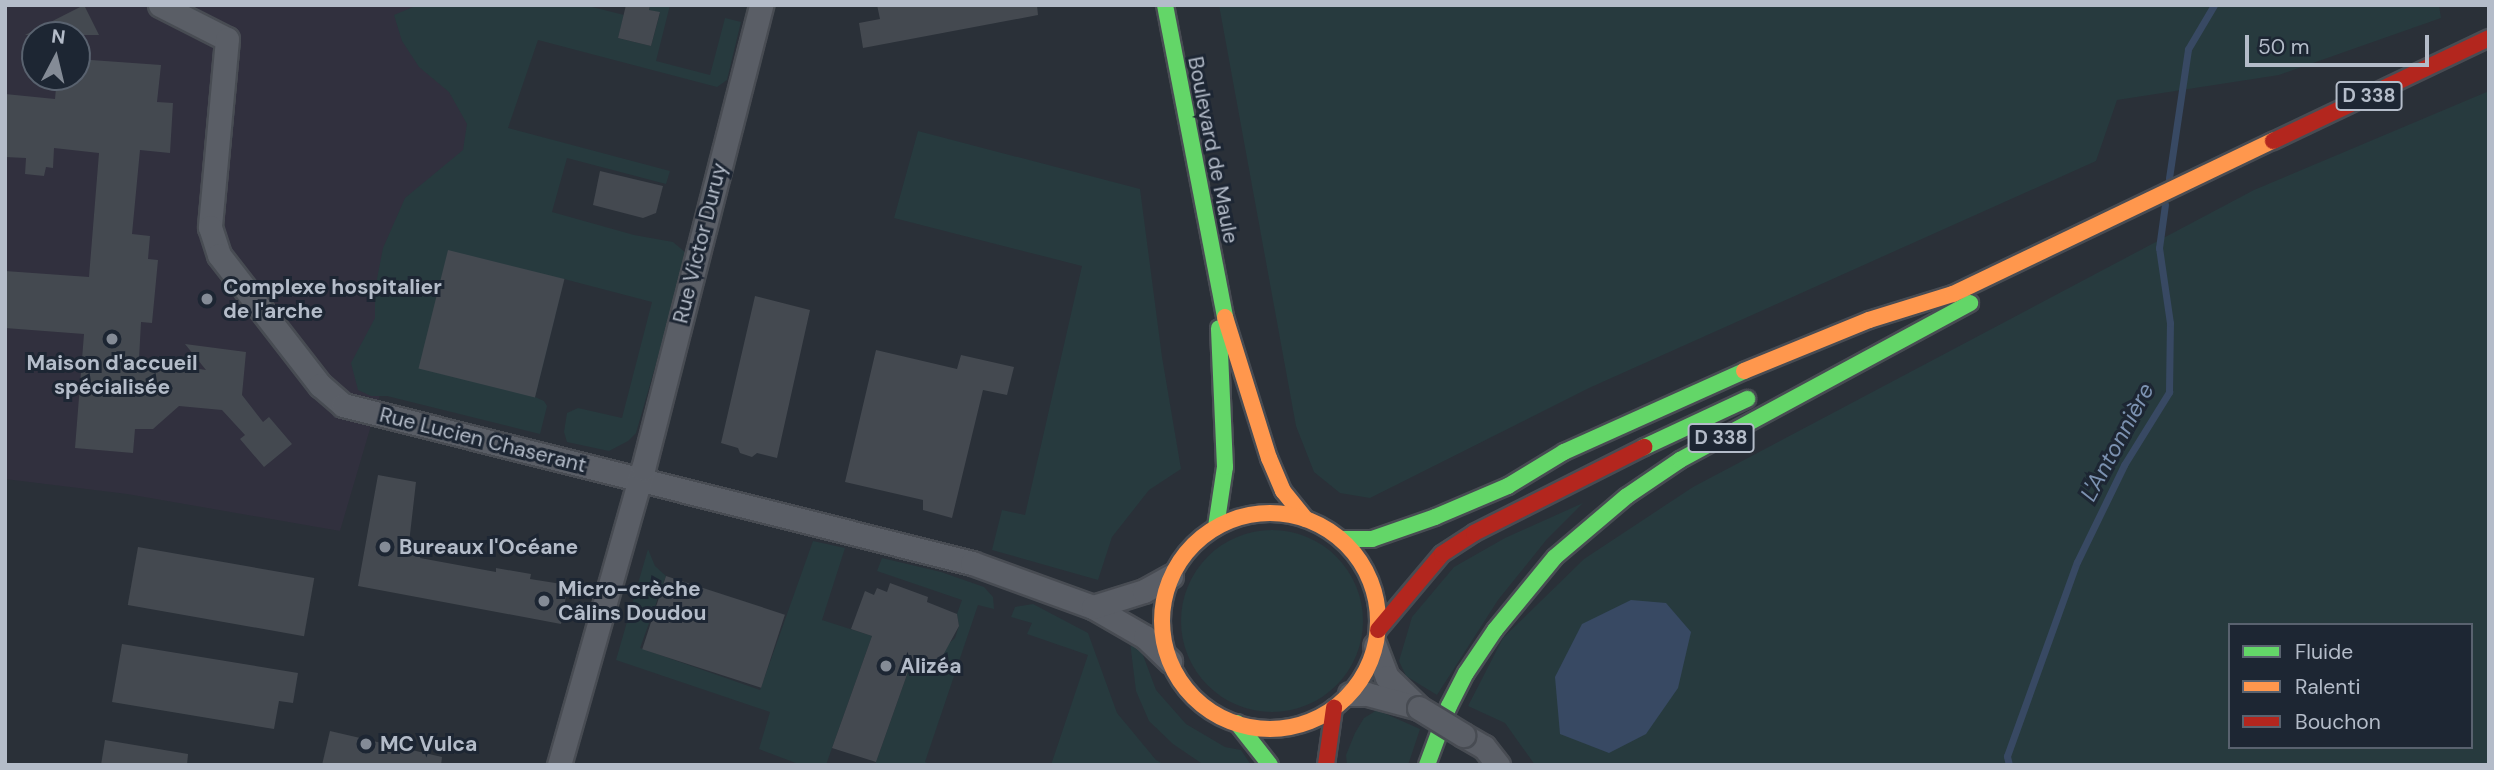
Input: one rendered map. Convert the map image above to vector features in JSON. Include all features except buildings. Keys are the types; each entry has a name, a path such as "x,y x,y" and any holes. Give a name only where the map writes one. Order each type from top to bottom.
{"main road":[{"name":"Boulevard de Maule","path":"1165,5 1220,302 1269,458 1283,491 1306,519"},
{"name":"D 338","path":"1341,539 1372,539 1435,517 1508,486 1564,452 1724,379 1870,320 1953,294 2489,38"},
{"name":"D 338","path":"1427,765 1449,706 1466,673 1495,630 1555,557 1627,496 1692,454 1942,320 2060,245"},
{"name":"D 338","path":"1838,356 1912,321 1953,294"},
{"name":"Boulevard de Maule","path":"1216,527 1225,467 1218,340 1220,302"},
{"name":"D 338","path":"1377,638 1442,554 1474,533 1616,460 1764,391"},
{"path":"1280,513 1306,519 1341,539 1358,558 1371,580 1378,604 1377,638 1369,666 1342,701 1307,722 1267,729 1237,723 1200,703 1186,688 1170,661 1162,618 1171,576 1190,548 1216,527 1253,514 1280,513"},
{"path":"1326,765 1342,701"},
{"path":"1237,723 1270,765"}],"street":[{"name":"Rue Lucien Chaserant","path":"160,5 227,38 210,228 219,255 320,385 343,405 972,563 1093,607 1145,637 1170,661"},
{"name":"Rue Victor Duruy","path":"559,765 640,480 761,5"},
{"path":"1093,607 1144,591 1171,576"},
{"path":"1377,638 1387,677 1419,708 1484,747 1498,765"},
{"path":"1342,701 1367,694 1419,708"}],"shaded area":[{"name":"Complexe hospitalier de l'arche","path":"5,5 550,5 439,194 340,531 127,494 5,479"}],"green space":[{"path":"418,5 584,5 624,15 618,38 651,46 660,13 649,10 650,5 670,5 656,61 710,75 725,18 741,22 727,80 717,87 538,40 508,128 670,171 666,184 567,158 552,212 634,235 673,242 692,258 677,291 636,433 628,441 609,451 567,442 564,432 567,413 578,408 622,418 652,302 564,279 535,397 544,401 547,406 540,434 387,396 371,396 358,390 351,363 375,318 375,289 383,248 405,198 463,150 467,124 449,92 419,67 402,41 394,15"},
{"path":"1219,5 2439,5 2441,18 2279,75 2117,100 2096,161 1589,388 1370,498 1340,493 1314,472 1296,426"},
{"path":"2489,91 2489,765 1535,765 1505,723 1468,706 1503,638 1584,559 1693,487 2254,190"},
{"path":"918,131 1140,189 1162,357 1181,469 1149,490 1112,537 1098,580 992,550 1002,510 1025,515 1082,266 894,218"},
{"path":"1583,503 1547,539 1498,600 1437,695 1406,676 1399,661 1412,617 1454,567 1505,538"},
{"path":"1272,530 1307,537 1336,557 1356,586 1363,621 1356,656 1336,685 1307,705 1272,712 1237,705 1208,685 1188,656 1181,621 1188,586 1208,557 1237,537"},
{"path":"813,541 845,548 822,620 872,636 826,765 801,765 759,749 770,712 616,660 648,549 655,566 666,576 640,648 760,690"},
{"path":"882,558 941,572 984,587 993,597 994,609 978,605 925,762 932,765 875,765 909,669 930,676 937,658 941,659 946,646 955,638 959,626 957,614 962,600 877,571"},
{"path":"1033,604 1088,633 1117,713 1156,760 1165,765 1051,765 1088,655 1027,634 1032,623 1011,617 1015,607"},
{"path":"1130,642 1140,647 1156,690 1186,724 1225,747 1241,750 1251,765 1204,765 1173,744 1149,721 1136,691"},
{"path":"1377,710 1420,729 1408,765 1347,765 1346,755 1355,733 1364,718"}],"water":[{"path":"1631,600 1666,603 1691,632 1678,688 1646,734 1609,753 1560,734 1555,677 1582,624"}],"waterway":[{"name":"L'Antonnière","path":"2169,178 2188,49 2214,5"},
{"name":"L'Antonnière","path":"2009,765 2007,756 2077,562 2124,465 2169,392 2170,323 2159,248 2165,204"}],"traffic: fast":[{"path":"1165,5 1225,317"},
{"path":"1427,765 1449,706 1466,673 1495,630 1555,557 1627,496 1680,460 1970,303"},
{"path":"1216,527 1225,467 1219,328"},
{"path":"1341,539 1372,539 1435,517 1508,486 1564,452 1744,371"},
{"path":"1644,447 1747,399"},
{"path":"1237,723 1270,765"}],"traffic: slow":[{"path":"1744,371 1869,320 1953,294 2273,141"},
{"path":"1225,317 1269,458 1283,491 1306,519"},
{"path":"1270,513 1311,521 1330,531 1346,545 1360,561 1370,580 1378,621 1370,662 1360,681 1346,697 1330,711 1311,721 1270,729 1229,721 1210,711 1194,697 1180,681 1170,662 1162,621 1170,580 1180,561 1194,545 1210,531 1229,521 1270,513"}],"traffic: jam":[{"path":"2273,141 2489,38"},
{"path":"1378,630 1442,554 1474,533 1644,447"},
{"path":"1326,765 1334,708"}],"place":[{"name":"Complexe hospitalier de l'arche","path":"207,299"},
{"name":"Maison d'accueil spécialisée","path":"112,339"},
{"name":"Bureaux l'Océane","path":"385,547"},
{"name":"Micro-crèche Câlins Doudou","path":"544,601"},
{"name":"Alizéa","path":"886,666"},
{"name":"MC Vulca","path":"366,744"}]}
